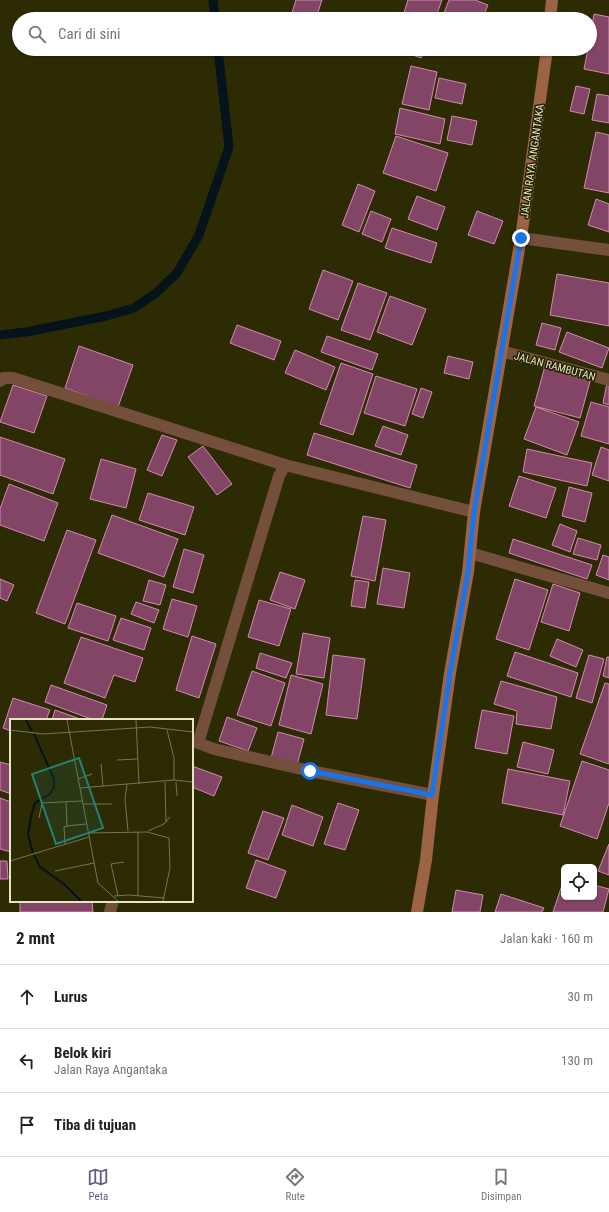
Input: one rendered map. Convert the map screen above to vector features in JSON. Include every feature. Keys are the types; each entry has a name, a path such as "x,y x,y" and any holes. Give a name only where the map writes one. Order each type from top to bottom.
{"main road":[{"path":"551,12 552,0"},
{"name":"JALAN RAYA ANGANTAKA","path":"416,912 426,860 432,795 470,553 474,512 521,238 545,56"}],"street":[{"path":"521,238 609,250"},
{"name":"JALAN RAMBUTAN","path":"501,351 609,380"},
{"path":"0,381 2,378 13,378 285,465 474,512"},
{"path":"285,465 280,476 195,743 214,749 302,769 432,795"},
{"path":"470,553 609,593"},
{"path":"110,912 114,902"}],"building":[{"path":"296,0 322,0 318,12 292,12"},
{"path":"408,0 442,0 438,12 404,12"},
{"path":"449,0 475,0 488,5 485,12 444,12"},
{"path":"597,15 609,17 609,74 584,69 587,56 597,56"},
{"path":"411,66 437,72 429,110 402,104"},
{"path":"439,78 466,84 462,104 435,98"},
{"path":"576,86 590,89 584,114 570,111"},
{"path":"597,94 609,96 609,123 592,120"},
{"path":"400,108 445,119 440,144 395,134"},
{"path":"452,116 477,121 472,145 447,140"},
{"path":"596,132 609,135 609,193 584,188"},
{"path":"396,136 448,153 436,191 383,173"},
{"path":"358,184 375,191 359,232 342,225"},
{"path":"417,196 445,207 437,230 408,219"},
{"path":"596,199 609,204 609,232 588,225"},
{"path":"371,211 391,219 382,242 362,234"},
{"path":"477,211 503,221 494,244 468,235"},
{"path":"392,228 437,243 431,263 385,248"},
{"path":"323,270 353,281 338,320 309,309"},
{"path":"557,274 609,283 609,326 550,315"},
{"path":"358,283 387,293 370,340 341,330"},
{"path":"390,296 426,309 412,345 377,332"},
{"path":"542,323 561,328 555,350 536,345"},
{"path":"237,325 281,341 274,360 230,343"},
{"path":"567,332 609,348 602,368 559,352"},
{"path":"327,336 378,354 372,370 321,352"},
{"path":"79,346 133,365 118,407 65,388"},
{"path":"295,350 335,367 326,390 285,373"},
{"path":"448,356 473,362 469,379 444,373"},
{"path":"341,363 373,374 353,435 320,424"},
{"path":"545,366 591,378 580,418 534,406"},
{"path":"376,376 417,389 405,426 364,413"},
{"path":"607,383 609,383 609,405 603,403"},
{"path":"13,385 47,396 34,433 0,422"},
{"path":"421,388 432,392 423,418 412,414"},
{"path":"591,402 609,407 609,444 581,436"},
{"path":"536,407 579,422 567,455 524,439"},
{"path":"383,426 408,435 401,455 375,446"},
{"path":"314,433 417,465 410,488 307,455"},
{"path":"162,435 177,440 162,476 147,470"},
{"path":"0,437 65,459 53,494 0,475"},
{"path":"203,446 232,484 217,495 188,457"},
{"path":"601,447 609,450 609,481 592,475"},
{"path":"527,449 592,463 587,486 523,472"},
{"path":"101,459 136,469 126,508 90,499"},
{"path":"519,476 556,488 546,518 509,506"},
{"path":"9,484 58,503 44,541 0,525 0,509"},
{"path":"569,487 592,493 585,522 562,516"},
{"path":"148,493 194,507 185,535 139,520"},
{"path":"112,515 178,539 164,577 98,553"},
{"path":"363,516 386,520 375,581 351,576"},
{"path":"560,524 577,531 570,552 552,545"},
{"path":"67,530 96,540 65,624 36,613"},
{"path":"578,538 601,545 597,560 573,554"},
{"path":"513,539 592,565 587,579 509,553"},
{"path":"184,549 204,555 193,593 173,587"},
{"path":"603,555 609,557 609,580 596,575"},
{"path":"383,568 410,573 404,608 377,604"},
{"path":"280,572 305,580 295,609 270,600"},
{"path":"0,579 14,585 7,601 0,598"},
{"path":"515,579 548,590 529,650 496,639"},
{"path":"149,580 166,585 160,605 143,601"},
{"path":"355,580 369,582 365,608 351,606"},
{"path":"553,584 580,593 569,631 541,622"},
{"path":"172,599 197,606 188,637 163,629"},
{"path":"259,600 291,609 279,646 248,637"},
{"path":"136,602 159,610 154,623 131,614"},
{"path":"77,603 116,616 108,641 68,628"},
{"path":"121,618 151,628 144,650 113,640"},
{"path":"303,633 330,638 324,678 296,674"},
{"path":"192,636 216,644 199,698 176,690"},
{"path":"81,637 143,658 135,682 114,675 105,698 64,683"},
{"path":"557,639 583,650 576,667 550,656"},
{"path":"515,652 578,673 571,697 507,676"},
{"path":"260,653 292,663 286,678 256,668"},
{"path":"333,655 365,659 357,719 326,715"},
{"path":"589,655 604,659 592,703 576,698"},
{"path":"607,657 609,657 609,678 603,676"},
{"path":"252,671 285,683 271,726 237,715"},
{"path":"291,675 323,684 311,734 279,725"},
{"path":"501,681 557,697 551,729 516,724 517,711 494,704"},
{"path":"605,683 609,684 609,764 580,754"},
{"path":"51,685 107,705 102,719 91,719 45,702"},
{"path":"13,698 50,710 46,719 10,719 10,731 3,728"},
{"path":"55,710 80,719 52,719"},
{"path":"482,710 514,716 507,754 475,748"},
{"path":"227,717 257,728 248,751 219,741"},
{"path":"278,732 304,739 297,765 271,758"},
{"path":"523,742 554,750 548,774 517,767"},
{"path":"582,761 609,770 609,803 597,839 560,826"},
{"path":"0,762 10,765 10,794 0,790"},
{"path":"193,766 222,777 214,796 193,787"},
{"path":"508,769 570,781 563,815 502,803"},
{"path":"0,798 10,802 10,852 0,849"},
{"path":"338,803 359,810 345,850 324,844"},
{"path":"292,805 323,817 313,846 282,835"},
{"path":"263,811 284,818 268,860 248,853"},
{"path":"609,844 609,875 598,871"},
{"path":"256,860 286,871 276,898 246,888"},
{"path":"0,861 7,861 8,879 0,879"},
{"path":"597,886 609,889 603,912 553,912 561,888 561,900 597,900"},
{"path":"456,890 483,895 480,912 452,912"},
{"path":"501,894 544,908 542,912 495,912"},
{"path":"20,902 92,902 93,912 20,912"}],"waterway":[{"path":"213,0 214,12"},
{"path":"0,335 26,332 106,316 134,308 156,293 177,273 199,235 229,147 219,56"}],"route":[{"path":"310,771 432,795 450,673 468,572 474,512 521,238"}]}
